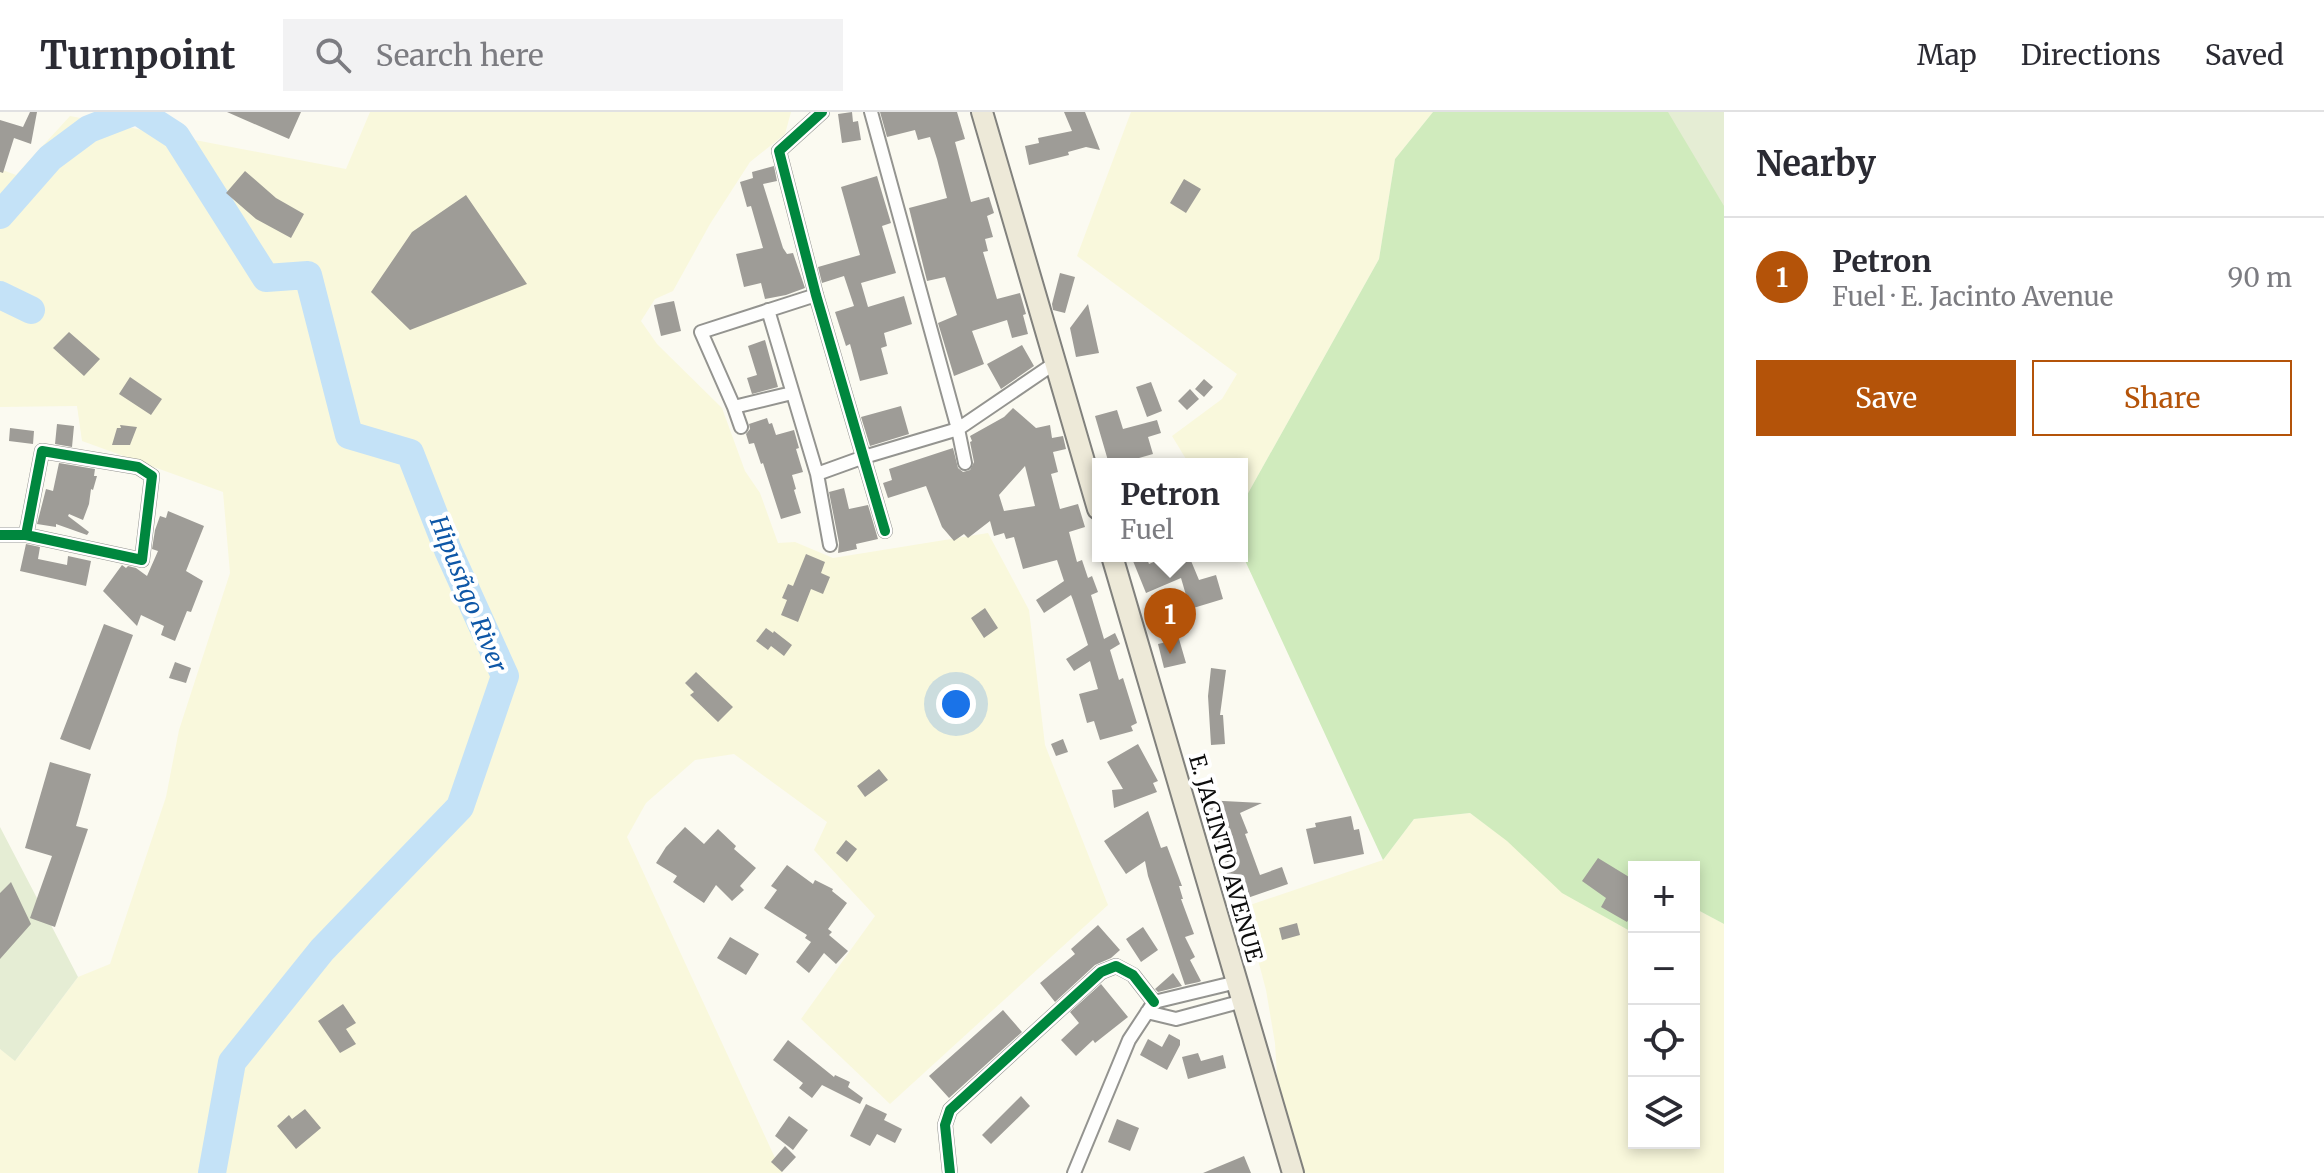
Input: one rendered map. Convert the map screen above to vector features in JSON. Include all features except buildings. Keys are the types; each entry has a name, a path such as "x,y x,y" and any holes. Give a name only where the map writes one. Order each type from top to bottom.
{"main road":[{"path":"982,112 1092,489"},
{"name":"E. JACINTO AVENUE","path":"1114,562 1293,1173"}],"street":[{"path":"822,112 779,151 816,295 885,531"},
{"path":"871,112 965,463"},
{"path":"741,427 701,332 816,295"},
{"path":"768,310 817,474 830,545"},
{"path":"817,474 958,429 1055,363"},
{"path":"734,407 792,393"},
{"path":"0,535 26,535 142,560 152,476 138,467 42,451 26,535"},
{"path":"950,1173 945,1125 950,1110 1101,972 1116,966 1133,975 1150,1007 1176,1019 1240,992"},
{"path":"1074,1173 1129,1040 1150,1007 1240,992"}],"green space":[{"path":"370,112 791,112 785,134 750,162 710,224 673,291 655,299 641,321 657,344 722,408 745,471 760,493 778,543 795,542 833,558 988,533 1029,610 1045,745 1108,905 890,1104 801,1019 875,916 814,850 827,822 734,754 695,760 646,803 627,837 782,1173 0,1173 0,1049 16,1060 78,977 110,964 166,797 179,730 230,573 223,492 82,441 77,406 0,407 0,169 16,175 70,116 346,169"},
{"path":"1131,112 1433,112 1395,159 1379,259 1248,493 1248,458 1185,458 1172,436 1222,399 1237,374 1077,256"},
{"path":"1433,112 1724,112 1724,924 1700,911 1700,861 1628,861 1628,930 1562,893 1507,841 1470,813 1414,819 1383,860 1246,562 1248,493 1379,259 1395,159"},
{"path":"1668,112 1724,112 1724,206"},
{"path":"1470,813 1628,930 1628,1149 1700,1149 1700,911 1724,924 1724,1173 1283,1173 1275,1043 1266,990 1244,907 1383,860 1414,819"},
{"path":"0,827 78,977 15,1061 0,1049"}],"waterway":[{"name":"Hipusñgo River","path":"0,215 50,158 89,129 133,112"},
{"name":"Hipusñgo River","path":"139,112 176,136 266,278 308,275 349,435 410,453 448,550 505,676 460,807 322,950 232,1062 212,1173"},
{"name":"Hipusñgo River","path":"0,295 31,310"}],"cycle path":[{"path":"822,112 779,151 816,295 885,531"},
{"path":"0,535 26,535 142,560 152,476 138,467 42,451 26,535"},
{"path":"950,1173 945,1125 950,1110 1101,972 1116,966 1133,975 1154,1002"}],"place":[{"name":"Petron","path":"1170,654"}]}
